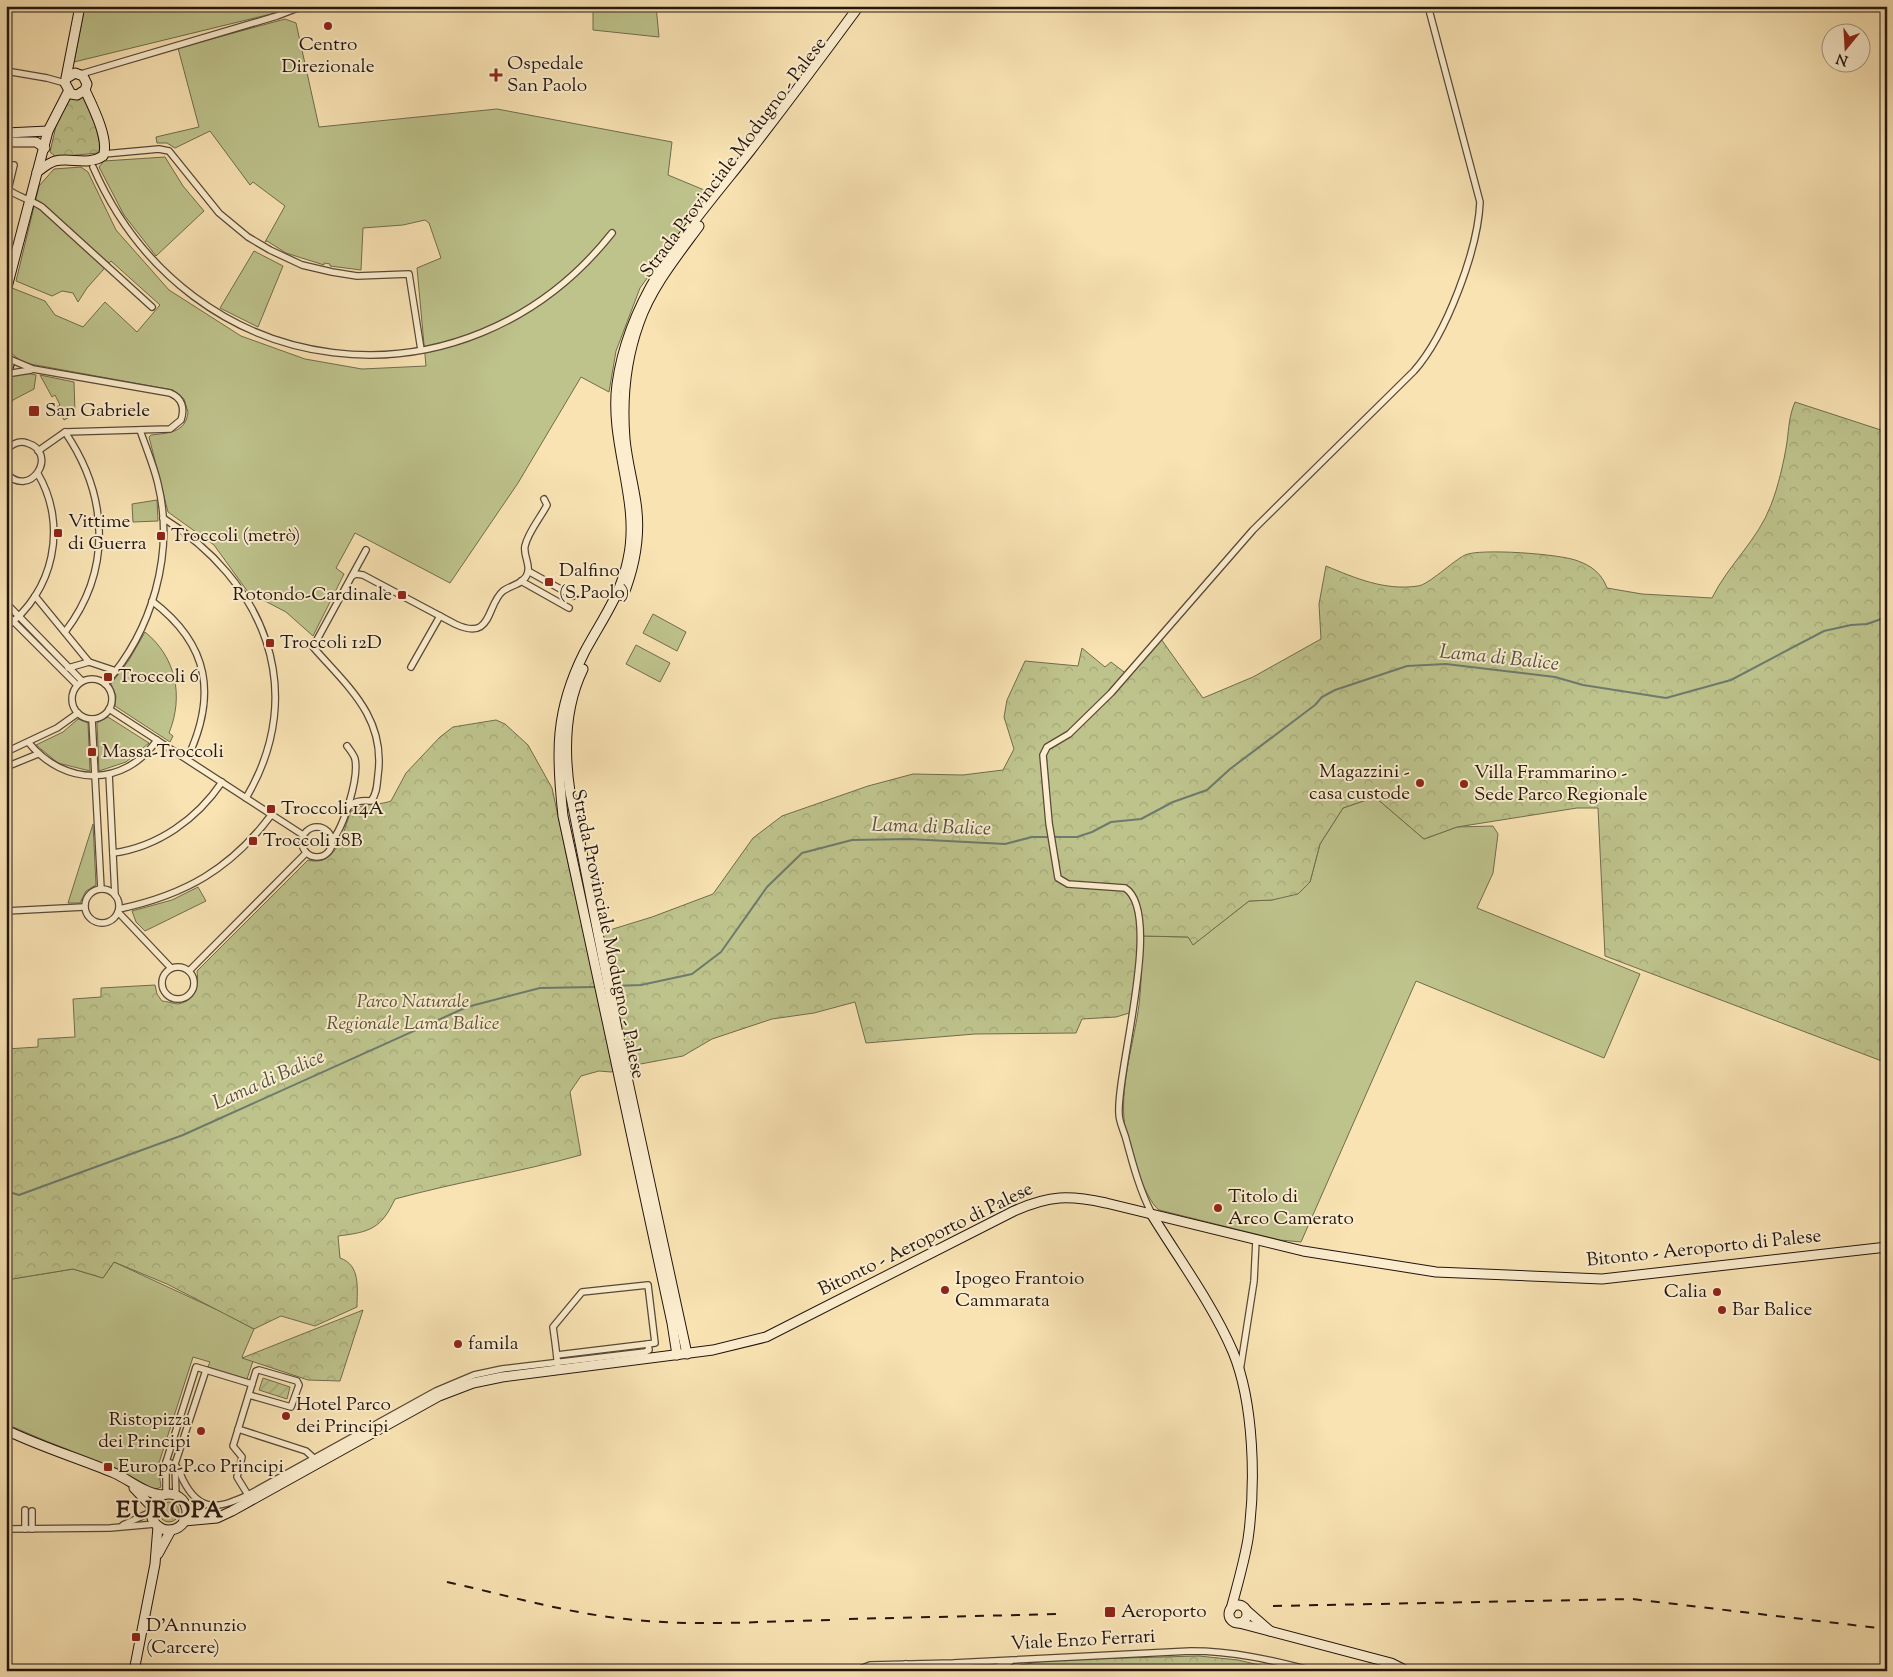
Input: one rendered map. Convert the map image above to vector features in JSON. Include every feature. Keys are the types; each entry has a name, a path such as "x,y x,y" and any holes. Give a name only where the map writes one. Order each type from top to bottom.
{"main road":[{"path":"80,6 69,58 71,80 77,95 86,87"},
{"name":"Strada Provinciale Modugno - Palese","path":"687,1354 591,925 563,816 558,740 566,694 585,652 614,601 629,557 630,507 618,443 616,412 623,354 640,304 672,251 859,6"},
{"name":"Strada Provinciale Modugno - Palese","path":"591,925 566,761 567,737 574,694 581,673 621,601 632,573 636,556 637,505 625,441 624,410 630,356 639,323 658,286 690,238 867,6"},
{"path":"37,172 56,161 98,160 105,146 86,87 85,78 71,80"},
{"path":"6,291 48,131 71,80"},
{"path":"6,133 48,131"},
{"path":"6,142 36,142 45,148 46,154 56,161"},
{"path":"6,373 9,365 7,357"},
{"name":"Strada Provinciale Modugno - Palese","path":"619,1055 677,1355"},
{"name":"Bitonto - Aeroporto di Palese","path":"184,1521 212,1519 223,1515 282,1484 317,1461 439,1396 480,1381 558,1366 687,1354 737,1346 766,1337 1014,1210 1057,1196 1075,1196 1303,1251 1436,1272 1602,1279 1887,1247"},
{"path":"1152,1215 1224,1333 1240,1373 1248,1426 1251,1476 1248,1539 1230,1619 1391,1663 1406,1671"},
{"path":"6,1430 44,1447 113,1473 155,1495 176,1496 186,1507 201,1513 223,1515"},
{"path":"113,1473 131,1485 151,1510 156,1525 155,1564 134,1671"},
{"path":"151,1510 158,1498 164,1495"},
{"path":"155,1564 171,1530 178,1527 184,1521 186,1507"},
{"path":"156,1525 171,1530"},
{"path":"1238,1586 1246,1619 1239,1623"},
{"path":"1231,1609 1238,1605 1272,1632"}],"street":[{"path":"6,71 71,80 98,67 277,16 303,6"},
{"path":"1152,1215 1133,1167 1119,1114 1139,958 1139,921 1136,901 1128,890 1120,886 1064,882 1058,878 1043,759 1047,747 1069,734 1111,693 1253,530 1414,371 1442,329 1471,248 1480,202 1428,6"},
{"path":"86,87 98,67"},
{"path":"421,350 409,274 358,276 302,265 248,237 218,213 169,151 159,149 98,160 114,210 134,240 182,289 216,312 265,336 322,352 353,354 421,350 477,335 534,306 582,267 612,233"},
{"path":"6,165 14,165 7,189 16,196 30,200 42,207 152,307"},
{"path":"6,252 16,254"},
{"path":"7,357 33,369 170,393 180,400 183,414 176,426 170,429 65,432 38,451"},
{"path":"6,373 33,369"},
{"path":"105,684 116,671 142,627 152,600 162,557 162,518 158,485 140,430"},
{"path":"65,432 78,450 91,478 98,510 100,537 92,583 81,608 65,632"},
{"path":"6,450 12,445 23,442 29,443 38,451 42,465 38,474 23,481 7,475"},
{"path":"6,627 19,617 35,596 49,566 54,532 51,505 38,474"},
{"path":"350,578 356,574 364,575 466,629 475,628 485,623 502,591 521,581 528,571 525,547 547,505 544,499"},
{"path":"162,518 196,542 235,581 253,608 267,643 274,673 274,716 265,760 246,798"},
{"path":"347,808 360,800 371,801 374,797 379,768 376,742 371,720 359,698 313,647 366,550"},
{"path":"528,571 573,596"},
{"path":"521,581 569,608"},
{"path":"35,596 89,662 116,671"},
{"path":"152,600 185,631 199,660 205,682 205,708 198,735 187,759"},
{"path":"6,603 80,683"},
{"path":"6,614 80,683"},
{"path":"411,667 440,616"},
{"path":"68,668 89,662"},
{"path":"94,679 105,684 111,694 109,709 100,717 92,719 78,713 72,699 80,683 94,679"},
{"path":"109,709 303,835"},
{"path":"6,752 29,743 57,728 78,713"},
{"path":"92,719 101,889"},
{"path":"29,743 38,754 54,766 68,772 95,776 109,774 134,763 157,740"},
{"path":"306,853 320,856 328,851 338,834 347,808 356,769 355,758 347,746"},
{"path":"6,767 38,754"},
{"path":"109,774 115,895 119,911 171,968"},
{"path":"113,853 138,848 160,838 181,825 206,804 222,782"},
{"path":"115,895 101,889 89,895 84,907 88,917 99,924 112,920 119,911 167,896 212,873 242,850 272,814"},
{"path":"306,853 302,845 303,835 312,828 321,828 329,833 332,842"},
{"path":"189,972 306,853"},
{"path":"6,911 84,907"},
{"path":"182,967 193,977 194,988 187,997 176,1000 166,996 161,986 163,975 171,968 182,967"},
{"path":"1240,1373 1254,1281 1256,1240"},
{"path":"557,1355 655,1343 648,1286 582,1292 553,1327 558,1366"},
{"path":"166,1462 175,1464 194,1496 207,1505 229,1504 317,1461 421,1399 474,1375 502,1369 558,1366 645,1352 649,1350 648,1344"},
{"path":"164,1495 166,1462 196,1366 252,1384"},
{"path":"176,1496 175,1464 206,1370"},
{"path":"248,1495 237,1477 242,1457 233,1446 256,1371 259,1370 297,1381 299,1384 291,1407 249,1394"},
{"path":"189,1390 199,1393"},
{"path":"421,1399 439,1396"},
{"path":"381,1422 397,1420"},
{"path":"238,1429 306,1451 317,1461"},
{"path":"248,1495 282,1484"},
{"path":"25,1510 25,1529"},
{"path":"32,1510 32,1529"},
{"path":"116,1528 151,1510"},
{"path":"6,1529 116,1528 156,1525"},
{"name":"Viale Enzo Ferrari","path":"855,1671 870,1665 911,1667 1016,1660 1220,1651 1283,1663 1313,1671"},
{"path":"911,1667 999,1664 1016,1660"},
{"path":"926,1667 933,1670 948,1670 996,1667 1016,1660"},
{"path":"1283,1663 1298,1671"}],"green space":[{"path":"85,6 291,6 271,14 74,62"},
{"path":"593,6 656,6 659,37 593,30"},
{"path":"285,19 296,23 319,127 497,109 672,142 668,175 709,192 640,288 616,351 609,392 581,377 518,483 450,583 355,533 336,568 344,574 313,636 286,612 248,592 214,545 168,512 149,437 175,431 184,424 188,412 184,399 173,390 30,364 21,361 6,349 6,307 12,288 45,301 55,315 83,327 105,302 137,332 160,305 111,261 87,288 78,302 73,293 62,291 52,296 16,281 39,186 54,169 81,167 88,172 116,230 169,290 241,336 305,359 362,369 426,366 417,268 441,258 429,223 425,220 403,225 363,228 361,270 330,266 330,264 324,263 324,265 286,253 267,241 265,242 285,206 253,182 250,185 210,131 175,148 167,143 157,143 156,137 199,127 178,48"},
{"path":"84,95 96,126 101,150 98,153 56,157 50,152 58,117 68,98"},
{"path":"165,157 183,186 204,211 156,256 124,215 99,167 104,161"},
{"path":"254,251 283,266 258,327 220,308"},
{"path":"27,373 36,375 34,389 13,400 6,413 6,379 13,375"},
{"path":"40,375 74,382 75,414 64,420 57,407 60,405 55,395 52,397"},
{"name":"Parco Naturale Regionale Lama Balice","path":"1795,402 1887,432 1887,1063 1605,956 1598,808 1577,808 1457,827 1424,839 1375,797 1343,808 1320,844 1310,882 1298,894 1272,900 1249,901 1193,945 1188,937 1143,936 1136,1011 1116,1017 1082,1019 1076,1033 975,1034 866,1043 855,1002 814,1013 772,1019 712,1039 683,1056 630,1066 611,1072 599,1071 581,1076 570,1092 581,1155 395,1199 385,1217 373,1227 358,1233 338,1236 340,1258 347,1261 355,1272 357,1307 315,1326 281,1316 254,1329 167,1284 114,1262 103,1278 73,1269 6,1280 6,1049 38,1047 38,1039 75,1037 73,999 101,997 101,988 155,985 157,994 162,1001 178,1004 184,1002 195,991 197,971 308,860 318,861 326,859 332,853 342,837 351,811 361,806 391,801 406,773 440,737 453,727 496,720 505,724 528,745 552,788 573,886 587,937 652,917 713,894 753,838 782,816 868,786 913,774 963,775 1003,770 1014,749 1004,717 1007,700 1025,661 1078,666 1082,648 1105,667 1111,662 1128,675 1161,639 1203,698 1253,677 1321,639 1319,604 1326,566 1370,582 1394,587 1406,587 1422,585 1460,558 1473,553 1539,554 1569,558 1583,563 1599,575 1607,588 1642,594 1712,598 1726,574 1759,530 1771,505 1782,466 1790,417"},
{"path":"157,500 158,521 133,522 132,504"},
{"path":"653,614 686,632 677,651 643,633"},
{"path":"145,632 164,653 174,678 176,705 169,733 173,736 170,742 115,706 116,696 111,684 129,660"},
{"path":"636,645 670,663 660,682 626,664"},
{"path":"108,717 149,743 126,762 99,771 97,723"},
{"path":"78,719 88,723 90,771 58,763 36,745 63,732"},
{"path":"1375,797 1424,839 1457,827 1493,826 1498,834 1493,873 1477,908 1640,974 1604,1058 1416,981 1301,1242 1280,1240 1159,1210 1147,1194 1136,1168 1124,1119 1124,1090 1140,997 1143,936 1188,937 1194,944 1249,901 1272,900 1310,882 1320,844 1343,808"},
{"path":"93,824 96,885 86,891 80,903 68,903"},
{"path":"198,887 206,901 145,931 136,922 132,911 172,900"},
{"path":"114,1262 254,1329 242,1357 253,1361 247,1379 208,1367 210,1362 193,1357 158,1466 161,1487 152,1491 121,1470 6,1424 6,1280 73,1269 103,1278"},
{"path":"363,1310 340,1381 308,1380 242,1358"},
{"path":"263,1378 290,1387 287,1399 259,1390"},
{"path":"165,1502 173,1502 179,1508 179,1516 173,1522 165,1522 159,1516 159,1508"},
{"path":"1199,1656 1238,1660 1285,1671 986,1671 1050,1660"}],"waterway":[{"name":"Lama di Balice","path":"613,986 641,985 692,974 721,952 767,887 802,853 852,840 909,839 1005,844 1032,837 1077,837 1111,822 1141,819 1173,802 1207,790 1230,769 1315,705 1322,697 1335,690 1407,666 1446,664 1555,677 1583,685 1666,698 1731,680 1824,631 1851,625 1867,624 1887,617"},
{"name":"Lama di Balice","path":"6,1191 19,1195 183,1135 467,1007 540,988 595,987"}],"railway":[{"path":"447,1582 559,1608 626,1619 677,1623 831,1620"},
{"path":"1273,1606 1632,1599 1887,1629"},
{"path":"849,1619 1061,1614"}],"place":[{"name":"Centro Direzionale","path":"328,26"},
{"name":"Ospedale San Paolo","path":"496,75"},
{"name":"San Gabriele","path":"34,411"},
{"name":"Vittime di Guerra","path":"58,533"},
{"name":"Troccoli (metrò)","path":"161,536"},
{"name":"Dalfino (S.Paolo)","path":"549,582"},
{"name":"Rotondo-Cardinale","path":"402,595"},
{"name":"Troccoli 12D","path":"270,643"},
{"name":"Troccoli 6","path":"108,677"},
{"name":"Massa-Troccoli","path":"92,752"},
{"name":"Magazzini - casa custode","path":"1420,783"},
{"name":"Villa Frammarino - Sede Parco Regionale","path":"1464,784"},
{"name":"Troccoli 14A","path":"271,809"},
{"name":"Troccoli 18B","path":"253,841"},
{"name":"Titolo di Arco Camerato","path":"1218,1208"},
{"name":"Ipogeo Frantoio Cammarata","path":"945,1290"},
{"name":"Calia","path":"1717,1292"},
{"name":"Bar Balice","path":"1722,1310"},
{"name":"famila","path":"458,1344"},
{"name":"Hotel Parco dei Principi","path":"286,1416"},
{"name":"Ristopizza dei Principi","path":"201,1431"},
{"name":"Europa-P.co Principi","path":"108,1467"},
{"name":"Aeroporto","path":"1110,1612"},
{"name":"D'Annunzio (Carcere)","path":"136,1637"}],"district":[{"name":"EUROPA","path":"170,1511"}]}
